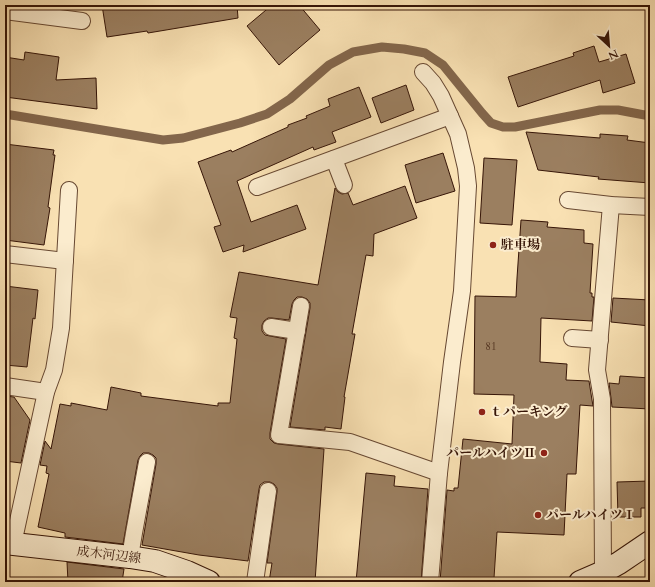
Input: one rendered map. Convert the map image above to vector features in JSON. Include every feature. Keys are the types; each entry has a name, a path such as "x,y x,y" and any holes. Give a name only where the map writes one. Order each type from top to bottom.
{"main road":[{"path":"580,582 603,572 624,560 650,542"},
{"name":"成木河辺線","path":"9,544 130,557 170,566 208,582"}],"lane":[{"path":"14,9 82,21"},
{"path":"423,72 433,83 441,96 458,134 466,168 468,186 462,291 452,362 430,582"},
{"path":"257,187 450,116"},
{"path":"334,159 344,185"},
{"path":"9,544 46,392 54,370 61,328 69,190"},
{"path":"568,200 611,205 650,207"},
{"path":"603,572 602,398 598,370 611,205"},
{"path":"5,254 65,261"},
{"path":"301,306 279,435 350,442 440,473"},
{"path":"271,327 297,331"},
{"path":"572,338 600,340"},
{"path":"5,386 46,392"},
{"path":"130,557 147,462"},
{"path":"255,582 268,491"}],"building":[{"path":"102,5 237,5 238,18 148,33 147,31 107,37"},
{"path":"272,5 299,5 320,30 279,65 247,26"},
{"path":"594,46 599,62 626,54 635,83 603,93 600,80 518,107 508,77 574,56 573,53"},
{"path":"25,52 59,57 56,80 96,78 97,109 5,97 5,57 24,60"},
{"path":"406,85 414,110 381,123 372,98"},
{"path":"359,87 371,117 332,132 336,142 314,150 313,147 237,181 251,222 297,205 306,229 243,252 244,245 223,252 214,227 221,225 198,162 231,150 232,152 288,127 288,125 307,118 306,116 330,106 328,99"},
{"path":"526,132 600,138 600,134 628,136 627,140 650,143 650,183 598,179 599,177 538,170"},
{"path":"5,144 54,150 53,155 55,155 48,207 50,208 44,245 5,240"},
{"path":"443,153 455,191 416,203 405,165"},
{"path":"484,158 517,160 512,225 480,223"},
{"path":"405,186 417,218 374,234 373,256 366,255 352,334 355,334 344,397 341,429 325,427 325,430 290,427 310,308 310,303 307,299 297,297 294,300 289,320 268,318 262,325 262,331 265,335 286,339 270,439 274,443 278,444 324,449 315,582 269,582 272,563 267,563 277,492 277,488 270,482 264,482 260,485 248,561 199,555 142,545 156,464 156,458 149,453 143,453 138,460 123,544 65,537 65,533 38,527 49,474 46,473 47,466 40,465 45,441 51,449 60,404 71,406 71,403 107,410 111,387 141,393 141,396 218,406 218,403 230,403 237,339 234,338 237,318 230,317 239,272 318,285 335,188 342,194 348,193 353,205"},
{"path":"521,220 548,222 547,227 584,230 584,243 593,244 590,293 592,293 592,297 594,297 592,321 541,318 540,362 567,364 566,380 589,381 593,406 580,405 576,474 567,474 564,535 497,532 494,578 487,578 487,582 440,582 447,490 454,491 454,488 458,488 463,439 512,444 514,395 474,394 475,296 516,297"},
{"path":"5,286 38,290 27,367 5,365"},
{"path":"613,298 650,300 650,326 611,322"},
{"path":"620,376 650,378 650,409 612,407 609,383 619,384"},
{"path":"5,396 14,397 30,420 21,463 5,461"},
{"path":"366,473 395,476 394,486 428,489 421,582 356,582"},
{"path":"650,481 650,508 641,508 641,517 618,517 617,482"},
{"path":"67,562 124,569 122,582 68,582"}],"waterway":[{"path":"5,114 163,140 183,138 240,123 267,114 290,99 329,65 353,52 382,47 425,53 443,65 491,123 503,127 515,127 600,110 618,110 650,116"}],"place":[{"name":"駐車場","path":"493,245"},
{"name":"ｔパーキング","path":"482,412"},
{"name":"パールハイツⅡ","path":"544,453"},
{"name":"パールハイツⅠ","path":"538,515"}]}
